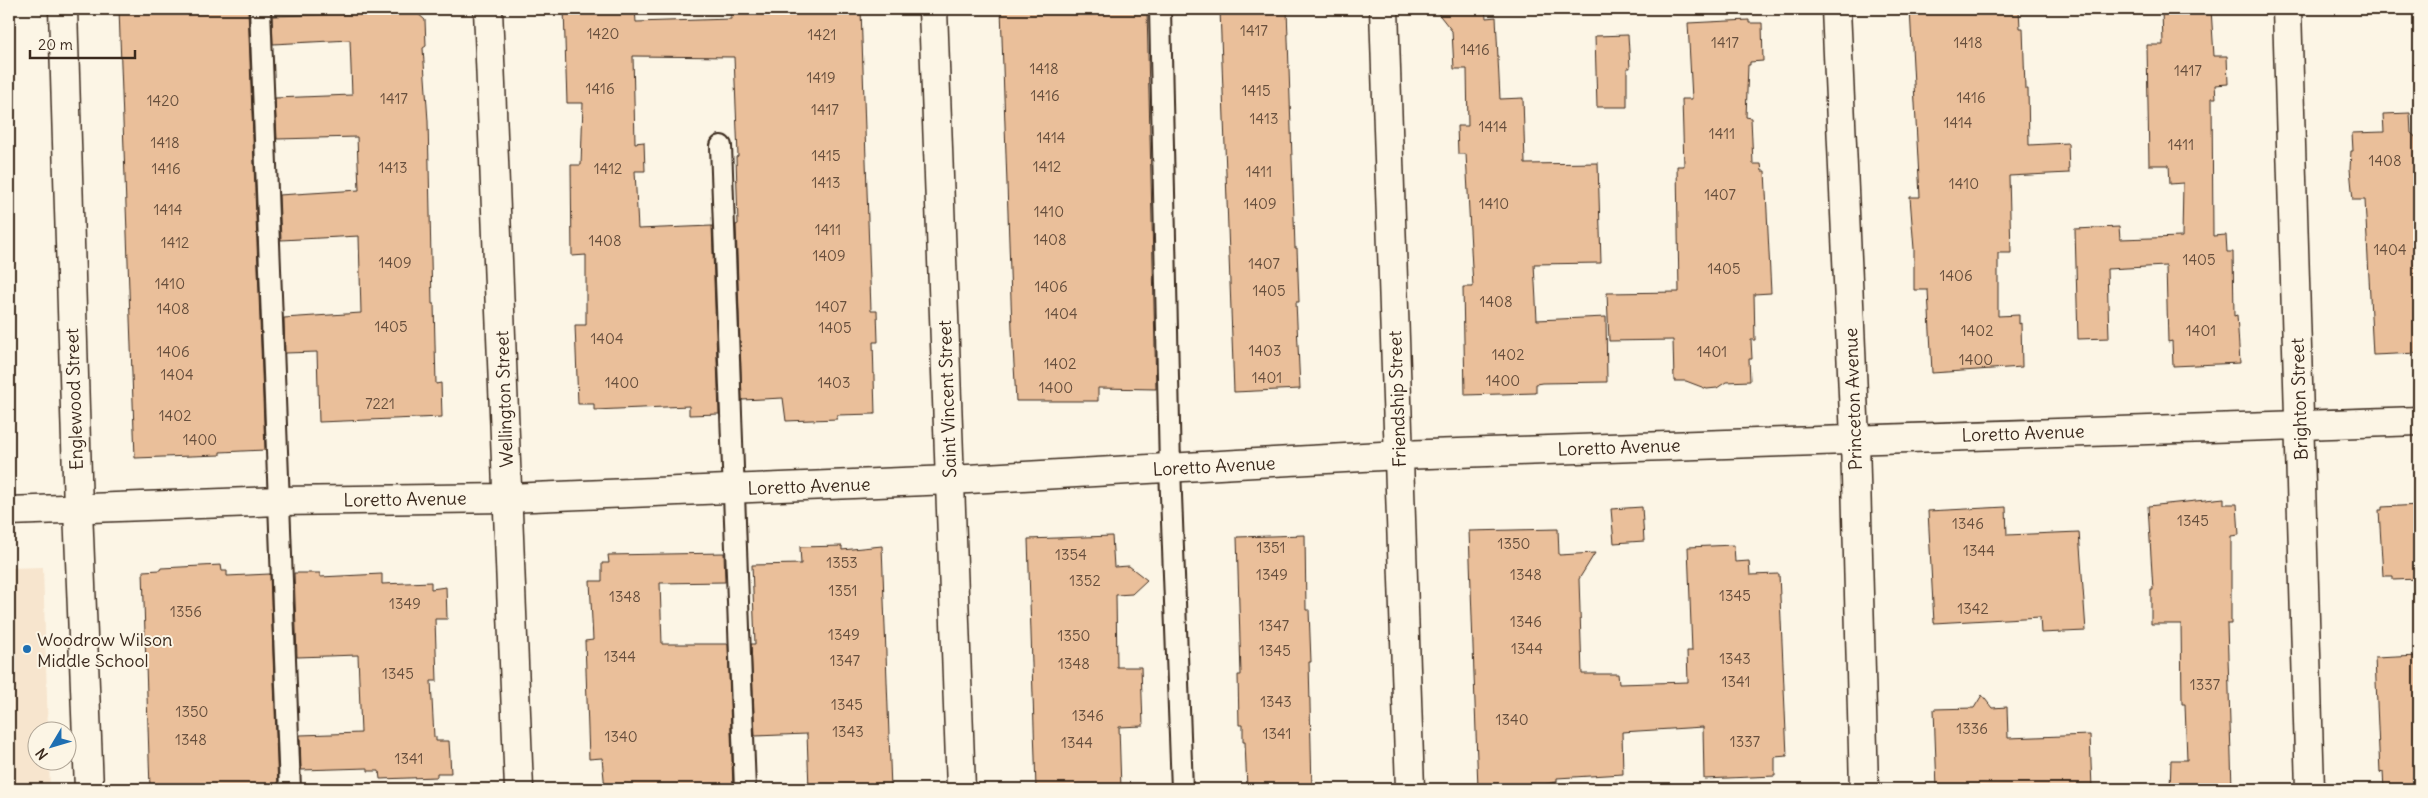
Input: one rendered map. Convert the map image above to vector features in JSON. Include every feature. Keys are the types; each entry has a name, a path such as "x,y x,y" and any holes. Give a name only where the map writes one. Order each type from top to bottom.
{"street":[{"name":"Englewood Street","path":"63,9 78,508 89,789"},
{"name":"Wellington Street","path":"488,9 519,789"},
{"name":"Saint Vincent Street","path":"933,9 961,789"},
{"name":"Friendship Street","path":"1384,9 1410,789"},
{"name":"Princeton Avenue","path":"1836,9 1855,439 1864,789"},
{"name":"Brighton Street","path":"2286,9 2310,789"},
{"name":"Loretto Avenue","path":"9,511 279,501 508,498 950,480 1399,455 2419,421"}],"lane":[{"path":"260,9 290,789"},
{"path":"1160,9 1170,468 1182,789"},
{"path":"721,146 745,789"}],"shaded area":[{"name":"Woodrow Wilson Middle School","path":"43,567 48,720 28,720 28,770 49,770 50,789 9,789 9,568"}],"building":[{"path":"119,9 248,9 265,450 220,452 220,455 135,458"},
{"path":"564,9 635,9 636,22 731,19 731,9 861,9 871,311 877,311 878,342 873,342 875,414 837,415 837,419 786,421 783,398 742,400 736,225 738,224 736,157 738,156 734,57 633,56 635,143 644,142 645,171 635,171 638,229 712,226 719,414 689,415 689,406 594,410 594,404 578,404 575,325 586,325 586,255 572,256 571,165 581,165 583,103 567,103"},
{"path":"1001,9 1147,9 1156,389 1098,388 1098,401 1016,401"},
{"path":"1220,9 1287,9 1295,248 1297,248 1299,302 1296,302 1300,389 1234,392"},
{"path":"1910,9 2019,9 2020,28 2023,28 2025,89 2028,89 2029,145 2068,143 2069,173 2009,176 2011,253 1998,253 1998,316 2019,315 2019,324 2021,323 2022,367 1932,373 1928,290 1914,290 1914,249 1910,197 1920,197"},
{"path":"2162,9 2211,9 2214,56 2227,56 2228,84 2215,85 2216,98 2212,98 2213,236 2226,235 2227,252 2233,252 2234,316 2237,315 2240,363 2173,366 2172,341 2168,342 2166,266 2107,269 2109,338 2078,339 2075,229 2119,227 2120,239 2182,237 2183,183 2170,184 2169,165 2149,165 2147,45 2163,45"},
{"path":"1485,10 1486,18 1496,17 1500,99 1523,98 1525,164 1598,163 1601,263 1534,264 1537,320 1606,317 1607,382 1542,383 1536,384 1536,393 1465,395 1463,287 1473,287 1466,154 1458,154 1457,126 1468,126 1467,69 1454,69 1452,31 1437,12"},
{"path":"416,12 425,20 426,46 423,48 428,121 432,304 434,304 436,384 441,383 442,417 319,422 317,352 285,353 284,318 361,313 359,236 281,240 279,195 359,190 357,137 277,139 275,98 352,95 350,40 273,44 272,16"},
{"path":"1749,20 1749,23 1762,23 1763,61 1750,62 1750,65 1748,65 1746,117 1751,118 1753,164 1761,164 1762,171 1765,171 1771,293 1754,294 1755,340 1751,340 1752,359 1749,359 1750,381 1726,382 1717,388 1707,389 1686,381 1674,381 1673,340 1609,341 1607,293 1679,292 1677,166 1684,166 1682,99 1692,99 1688,23"},
{"path":"1628,35 1630,68 1627,68 1627,107 1597,107 1595,36"},
{"path":"2410,113 2411,133 2419,140 2419,353 2373,355 2365,200 2353,200 2350,169 2351,151 2353,151 2352,133 2384,132 2383,114"},
{"path":"2224,498 2224,504 2237,504 2239,535 2231,536 2231,624 2227,624 2232,789 2170,789 2171,760 2187,760 2185,704 2182,704 2181,624 2151,624 2151,590 2153,590 2148,506"},
{"path":"2419,505 2419,579 2393,580 2393,576 2383,576 2379,510 2382,510 2382,507"},
{"path":"1642,507 1644,541 1614,543 1611,509"},
{"path":"2006,507 2007,535 2079,532 2086,631 2041,633 2040,617 1934,623 1928,511"},
{"path":"1558,529 1559,555 1595,553 1579,579 1582,674 1618,674 1619,684 1688,682 1687,651 1692,651 1688,547 1734,545 1735,562 1749,561 1750,575 1779,574 1787,756 1775,757 1775,776 1704,779 1703,727 1622,732 1623,774 1557,778 1557,782 1546,784 1546,789 1478,789 1469,531"},
{"path":"1305,535 1306,610 1309,610 1311,662 1309,662 1312,789 1247,789 1243,725 1239,725 1238,675 1241,675 1237,537"},
{"path":"1112,536 1114,567 1129,566 1147,580 1132,594 1116,595 1117,667 1141,667 1143,726 1119,727 1121,789 1036,789 1028,539"},
{"path":"842,546 842,550 882,546 891,789 809,789 807,734 755,736 751,644 755,644 752,565 801,564 800,547"},
{"path":"724,553 725,582 660,583 662,644 728,644 733,789 605,789 602,758 589,759 585,641 593,640 590,581 602,581 602,563 609,563 608,555"},
{"path":"221,565 222,571 227,571 227,576 270,574 278,789 150,789 143,571 160,570 161,568"},
{"path":"294,573 320,573 320,577 382,574 382,584 431,582 431,589 446,587 447,619 435,619 437,681 431,681 434,737 436,737 436,741 449,741 451,773 437,773 437,777 380,779 379,771 368,771 368,768 301,770 300,735 361,733 358,655 297,657"},
{"path":"2419,656 2419,789 2384,789 2383,772 2380,773 2375,658"},
{"path":"1982,695 1992,708 2007,707 2008,738 2090,735 2092,789 1937,789 1934,709 1974,708"}],"place":[{"name":"Woodrow Wilson Middle School","path":"27,649"}]}
